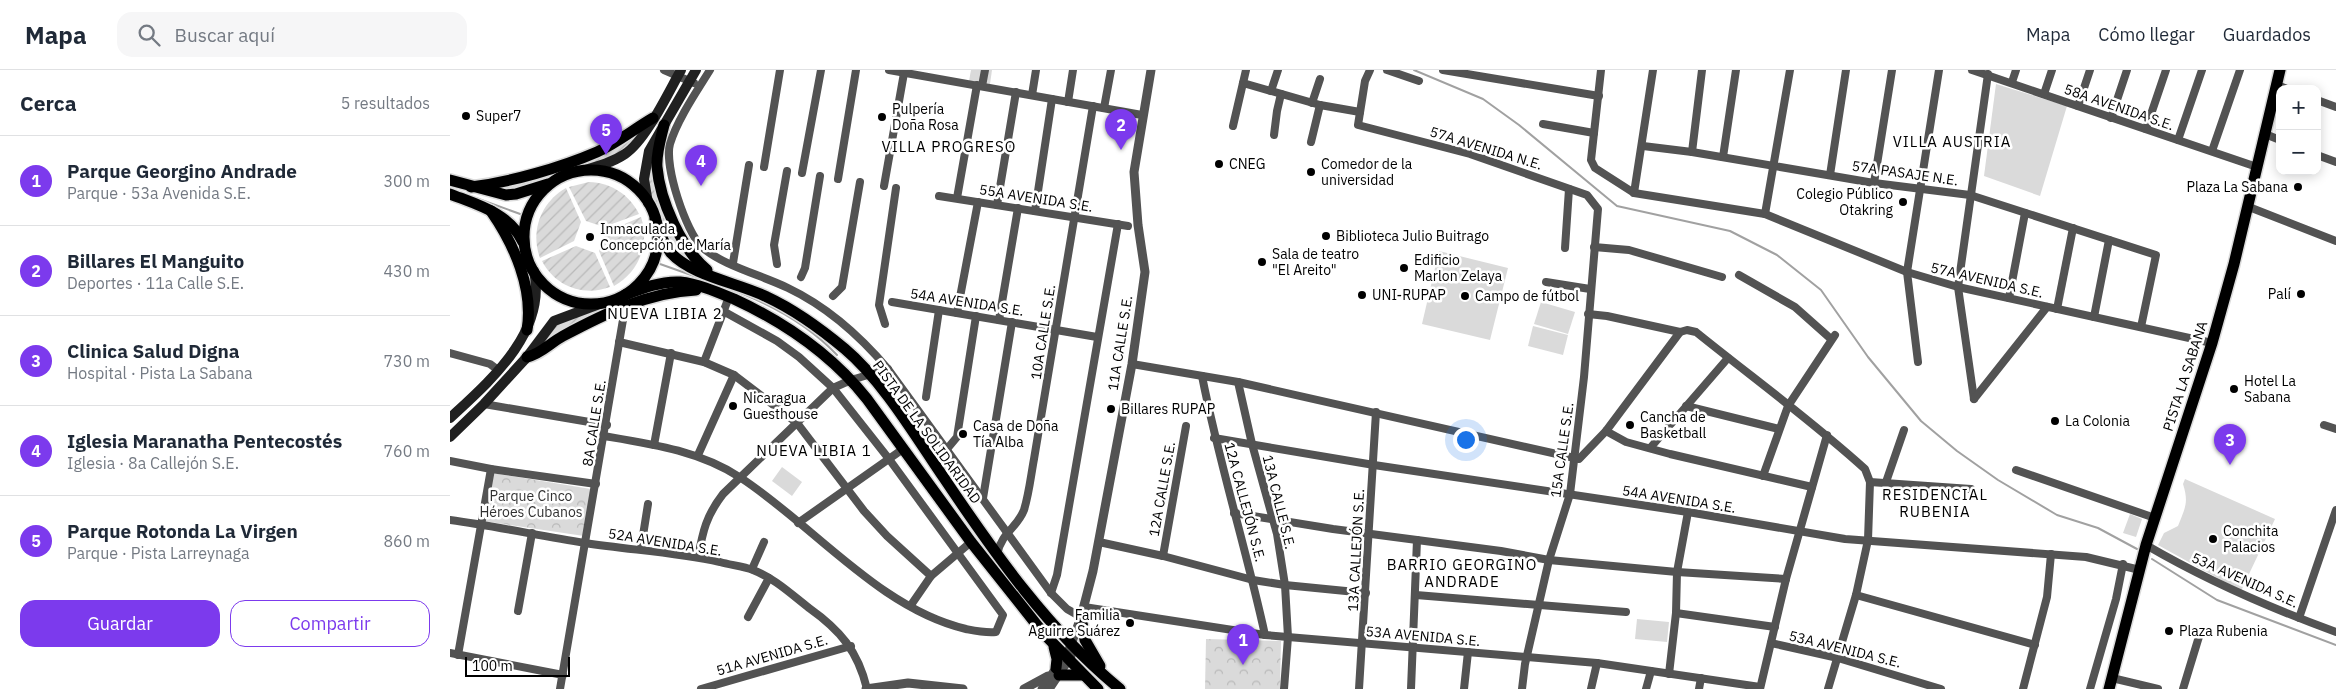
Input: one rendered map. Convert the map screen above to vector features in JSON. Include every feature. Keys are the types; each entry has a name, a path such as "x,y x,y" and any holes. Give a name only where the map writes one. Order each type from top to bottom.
{"main road":[{"path":"648,203 644,179 646,158 696,70"},
{"name":"PISTA LA SABANA","path":"2279,70 2282,85"},
{"path":"450,180 471,187 513,195 552,182 565,175 611,162 635,146 679,73"},
{"name":"PISTA LA SABANA","path":"2110,683 2146,545 2212,343 2249,207 2265,134 2276,104"},
{"path":"471,187 500,183 596,152 621,139 653,118"},
{"path":"664,125 657,165 668,206 679,235 688,250 699,264 714,276"},
{"path":"450,437 484,404 554,321 625,294 639,283 654,259 657,240 655,219 648,203 639,191 623,178 604,171 585,170"},
{"path":"525,246 525,226 529,212 541,192 552,182"},
{"path":"450,194 491,211 512,224 525,246 534,271 536,298 527,330 484,387 450,418"},
{"path":"491,211 505,231 526,290 529,303 527,330"},
{"name":"PISTA DE LA SOLIDARIDAD","path":"655,219 663,241 674,255 688,265 765,296 784,306 847,350 870,374 997,554 1072,646 1120,689"},
{"path":"534,271 548,288 563,298 579,303 602,303"},
{"name":"PISTA DE LA SOLIDARIDAD","path":"625,294 652,285 674,282 710,289 757,310 796,334 827,357 851,380 971,542 1054,647 1098,689"},
{"path":"526,356 539,353 560,338 598,318 671,291 710,289"},
{"path":"1083,612 1085,640 1107,678"},
{"path":"1054,647 1057,659 1056,672 1083,675"}],"street":[{"path":"666,70 679,73 689,81 701,85"},
{"path":"710,70 670,144 668,158 672,178 691,231 702,247 732,263 790,288 840,320 866,343 888,369 1051,593 1067,609 1083,612"},
{"path":"764,167 780,70"},
{"path":"802,173 821,70"},
{"path":"838,179 856,70"},
{"path":"889,70 1142,115"},
{"path":"957,198 980,85 985,70"},
{"path":"1032,95 1036,70"},
{"path":"1068,102 1073,70"},
{"path":"1104,108 1111,70"},
{"name":"11A CALLE S.E.","path":"1042,689 1067,659 1083,612 1099,542 1132,364 1145,272 1138,226 1134,172 1151,70"},
{"path":"1233,126 1246,70"},
{"path":"1272,91 1278,70"},
{"path":"1243,83 1316,104 1360,112 1365,81 1370,70"},
{"path":"1387,70 1419,81"},
{"path":"1443,70 1459,71 1599,96"},
{"path":"1601,70 1591,160 1595,168 1634,193 1765,214 1790,70"},
{"path":"1634,193 1643,146 1653,70"},
{"path":"1692,152 1702,70"},
{"path":"1723,157 1736,70"},
{"path":"1830,175 1846,70"},
{"path":"1874,183 1892,70"},
{"path":"1918,362 1907,272 1939,70"},
{"name":"58A AVENIDA S.E.","path":"1972,70 1977,70 2257,167"},
{"path":"2012,82 2016,70"},
{"path":"2044,94 2052,70"},
{"path":"2078,106 2090,70"},
{"path":"2111,118 2127,70"},
{"path":"2146,129 2166,70"},
{"path":"2178,140 2202,70"},
{"path":"2212,151 2240,70"},
{"path":"884,186 904,72"},
{"path":"1988,74 1958,287 1974,399 2047,307"},
{"path":"1311,142 1320,79"},
{"path":"997,205 1016,92"},
{"path":"1274,135 1281,94"},
{"path":"1035,211 1052,99"},
{"path":"2321,101 2336,107"},
{"name":"10A CALLE S.E.","path":"997,554 1000,543 1024,510 1093,106"},
{"name":"57A AVENIDA N.E.","path":"1360,112 1358,125 1470,154 1587,195 1598,209"},
{"path":"1543,124 1594,133"},
{"path":"2265,134 2276,138"},
{"name":"57A PASAJE N.E.","path":"1643,146 1692,152 1874,183 1970,195 2156,255 2141,327"},
{"path":"2321,156 2336,162"},
{"path":"732,263 749,165"},
{"path":"777,264 774,244 787,171"},
{"path":"801,277 805,268 820,176"},
{"path":"833,296 842,286 860,182"},
{"path":"885,324 879,305 896,188"},
{"path":"1565,248 1569,189"},
{"name":"55A AVENIDA S.E.","path":"940,196 1128,226"},
{"path":"957,313 978,202"},
{"path":"2249,207 2336,241"},
{"path":"999,320 1018,208"},
{"name":"15A CALLE S.E.","path":"1522,689 1526,657 1538,604 1549,560 1570,494 1584,377 1598,209"},
{"path":"2009,298 2025,213"},
{"name":"57A AVENIDA S.E.","path":"1765,214 1907,272 1958,287 2212,343"},
{"path":"1051,593 1058,566 1118,224"},
{"path":"2057,309 2073,228"},
{"path":"2094,317 2109,240"},
{"path":"1594,247 1629,250 1722,277"},
{"path":"1739,275 1795,307 1833,337 1788,406 1778,429 1763,476"},
{"path":"1546,282 1590,289"},
{"path":"704,362 729,297"},
{"name":"54A AVENIDA S.E.","path":"892,302 1097,337"},
{"name":"8A CALLE S.E.","path":"560,689 607,425 625,308"},
{"path":"926,397 940,310"},
{"path":"604,436 654,444 698,455 741,478 883,590 943,624 987,633 996,632 1003,615 889,459 833,388 800,357 777,341 723,311"},
{"path":"1588,314 1607,316 1680,332 1690,330 1696,332 1827,435 1865,469 1870,482 1868,540 1856,595 1828,689"},
{"path":"947,449 957,437 976,316"},
{"path":"982,498 1012,322"},
{"path":"1132,364 1238,382 1579,459 1606,431 1680,332"},
{"path":"619,342 704,362 734,375 797,423 864,512 931,576"},
{"path":"450,353 490,364 498,370"},
{"path":"654,444 671,353"},
{"path":"1651,447 1728,358"},
{"path":"698,557 705,523 710,512 723,494 833,388 851,380 888,369"},
{"path":"698,455 734,375"},
{"name":"12A CALLEJÓN S.E.","path":"1202,376 1214,438 1253,580 1265,634"},
{"name":"13A CALLE S.E.","path":"1238,382 1271,519 1277,534 1285,585 1288,636 1284,689"},
{"path":"484,404 607,425"},
{"path":"1686,406 1778,429"},
{"name":"13A CALLEJÓN S.E.","path":"1359,689 1376,412"},
{"path":"2324,425 2336,429"},
{"name":"12A CALLE S.E.","path":"1163,556 1186,426"},
{"path":"1886,482 1904,430"},
{"path":"1606,431 1626,442 1651,447 1670,454 1812,487"},
{"path":"1760,688 1786,579 1827,435"},
{"name":"54A AVENIDA S.E.","path":"1214,438 1374,465 1688,512 1838,538 2086,557 2123,564 2140,570"},
{"path":"798,523 903,449"},
{"path":"452,460 491,469 596,484"},
{"path":"491,469 454,654 563,675"},
{"path":"2016,470 2155,518"},
{"path":"1870,482 1971,489"},
{"path":"641,548 648,504"},
{"path":"2299,618 2336,510"},
{"path":"1669,674 1676,613 1677,572 1688,512"},
{"path":"1234,513 1369,534 1501,551 1549,560 1677,572 1786,579"},
{"name":"52A AVENIDA S.E.","path":"450,520 586,543 641,548 698,557 752,570 769,578 825,619 851,646"},
{"path":"518,611 532,534"},
{"path":"1410,689 1416,596 1417,540"},
{"path":"752,570 764,542"},
{"path":"911,605 931,576 971,542"},
{"path":"1099,542 1163,556 1253,580 1366,593"},
{"name":"53A AVENIDA S.E.","path":"2146,545 2178,564 2272,609 2336,632"},
{"path":"2023,689 2047,597 2051,554"},
{"path":"2090,689 2116,599 2123,564"},
{"path":"748,617 769,578"},
{"path":"1856,595 2035,645"},
{"path":"1416,596 1626,612"},
{"name":"53A AVENIDA S.E.","path":"1083,612 1122,614 1265,634 1362,644 1597,663 1760,688"},
{"path":"1676,613 1775,627"},
{"path":"2182,689 2201,630"},
{"name":"53A AVENIDA S.E.","path":"1771,643 1838,658 1940,689"},
{"path":"851,646 859,663 866,689 908,683 963,689"},
{"name":"51A AVENIDA S.E.","path":"701,689 851,646"},
{"path":"1464,689 1468,652"},
{"path":"1592,689 1597,663"},
{"path":"1646,689 1651,671"},
{"path":"1024,689 1056,672"},
{"name":"11A CALLE S.E.","path":"1050,689 1056,672"},
{"path":"1699,689 1702,678"},
{"path":"1911,689 1914,680"},
{"path":"2110,683 2158,689"}],"green space":[{"path":"971,70 992,70 990,84 969,81"},
{"path":"1996,84 2067,106 2040,196 1984,176"},
{"path":"653,118 632,149 585,170 565,175 552,183 501,194 499,183 596,152"},
{"path":"646,158 659,177 692,256 691,267 662,238 648,203"},
{"path":"589,182 612,187 625,195 639,214 604,227 586,221 569,187"},
{"path":"566,188 581,222 574,241 540,258 536,238 540,218 550,201"},
{"path":"641,217 644,237 640,256 630,273 614,286 599,251 606,232"},
{"path":"576,246 595,253 610,287 590,291 571,287 554,277 542,261"},
{"name":"Campo de fútbol","path":"1439,251 1508,268 1490,340 1422,324"},
{"path":"680,282 539,353 548,327 625,295"},
{"path":"1541,302 1575,312 1568,334 1534,324"},
{"path":"1533,326 1568,335 1563,355 1528,346"},
{"path":"782,467 802,482 792,496 772,481"},
{"name":"Parque Cinco Héroes Cubanos","path":"492,473 591,489 584,536 483,521"},
{"name":"Conchita Palacios","path":"2185,479 2275,519 2241,591 2158,545 2164,533 2178,526 2183,515 2186,496 2183,484"},
{"path":"2130,514 2142,519 2136,537 2123,533"},
{"path":"1637,619 1669,622 1667,642 1635,639"},
{"path":"1206,639 1281,641 1280,689 1205,689"}],"waterway":[{"path":"1414,70 1483,99 1519,125 1617,206 1730,231 1777,255 1821,290 1868,357 1921,421 1957,451 1998,480 2057,515 2098,528 2137,549"},
{"path":"476,198 523,215"},
{"path":"660,264 711,282"},
{"path":"722,286 754,298 784,314 812,332 837,355"},
{"path":"2152,559 2217,600 2336,645"}],"place":[{"name":"Super7","path":"466,116"},
{"name":"Pulpería Doña Rosa","path":"882,117"},
{"name":"Billares El Manguito","path":"1121,150"},
{"name":"Parque Rotonda La Virgen","path":"606,155"},
{"name":"CNEG","path":"1219,164"},
{"name":"Comedor de la universidad","path":"1311,172"},
{"name":"Iglesia Maranatha Pentecostés","path":"701,186"},
{"name":"Plaza La Sabana","path":"2298,187"},
{"name":"Colegio Público Otakring","path":"1903,202"},
{"name":"Biblioteca Julio Buitrago","path":"1326,236"},
{"name":"Inmaculada Concepción de María","path":"590,237"},
{"name":"Sala de teatro \"El Areito\"","path":"1262,262"},
{"name":"Edificio Marlon Zelaya","path":"1404,268"},
{"name":"Palí","path":"2301,294"},
{"name":"UNI-RUPAP","path":"1362,295"},
{"name":"Campo de fútbol","path":"1465,296"},
{"name":"Hotel La Sabana","path":"2234,389"},
{"name":"Nicaragua Guesthouse","path":"733,406"},
{"name":"Billares RUPAP","path":"1111,409"},
{"name":"La Colonia","path":"2055,421"},
{"name":"Cancha de Basketball","path":"1630,425"},
{"name":"Casa de Doña Tía Alba","path":"963,434"},
{"name":"Clinica Salud Digna","path":"2230,465"},
{"name":"Conchita Palacios","path":"2213,539"},
{"name":"Familia Aguirre Suárez","path":"1130,623"},
{"name":"Plaza Rubenia","path":"2169,631"},
{"name":"Parque Georgino Andrade","path":"1243,665"}],"district":[{"name":"VILLA AUSTRIA","path":"1952,142"},
{"name":"VILLA PROGRESO","path":"949,147"},
{"name":"NUEVA LIBIA 2","path":"665,314"},
{"name":"NUEVA LIBIA 1","path":"814,451"},
{"name":"RESIDENCIAL RUBENIA","path":"1935,504"},
{"name":"BARRIO GEORGINO ANDRADE","path":"1462,574"}]}
